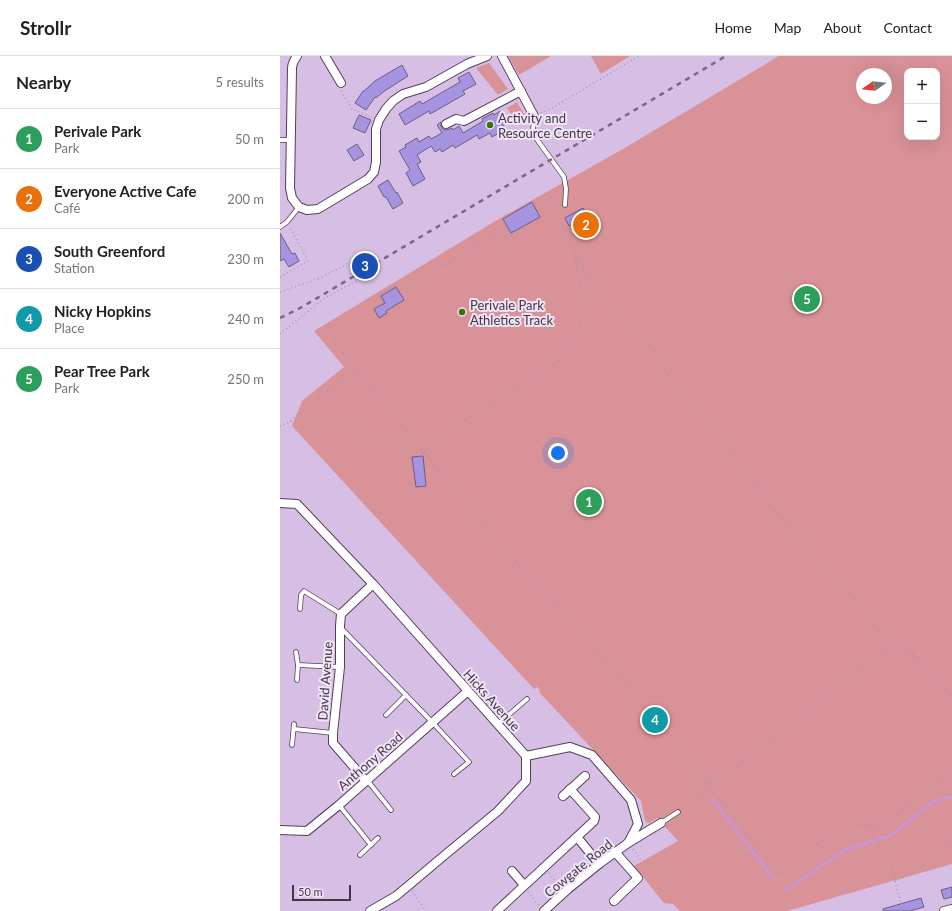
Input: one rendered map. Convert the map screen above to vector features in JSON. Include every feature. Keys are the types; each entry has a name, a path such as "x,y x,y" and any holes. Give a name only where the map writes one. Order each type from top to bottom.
{"street":[{"path":"297,56 292,64 290,188 292,198 299,207 307,210 318,209 368,179 374,172 376,162 376,129 379,120 386,109 394,101 404,94 426,87 467,64 487,56"},
{"path":"325,56 341,83"},
{"path":"502,56 534,116"},
{"path":"446,124 456,119 464,121 521,91"},
{"name":"Hicks Avenue","path":"280,503 297,504 373,584 526,756"},
{"path":"341,614 373,584"},
{"name":"David Avenue","path":"341,614 340,666 333,743 366,780"},
{"name":"Anthony Road","path":"280,830 307,831 339,805 468,691"},
{"name":"Cowgate Road","path":"526,756 570,747 592,755 631,800 638,824 628,843"},
{"path":"370,911 396,896 498,811 526,781 526,756"},
{"path":"563,796 585,776"},
{"path":"497,911 594,822 595,817 570,789"},
{"name":"Cowgate Road","path":"542,908 565,892 615,852 661,823"},
{"path":"578,837 599,864"},
{"path":"614,900 638,878 615,852"},
{"path":"512,872 524,886"},
{"path":"944,911 952,909"}],"lane":[{"path":"534,116 533,130 536,138 564,177 566,189 565,205"},
{"path":"280,140 291,140"},
{"path":"280,226 287,222 299,207"},
{"path":"300,609 301,595 304,591 341,614"},
{"path":"340,626 469,762 454,774"},
{"path":"296,652 298,665 297,680"},
{"path":"298,665 340,666"},
{"path":"386,714 406,695"},
{"path":"498,724 527,699"},
{"path":"292,745 294,724"},
{"path":"294,729 333,733"},
{"path":"366,780 391,810"},
{"path":"339,805 371,845"},
{"path":"661,823 678,812"},
{"path":"360,855 378,838"}],"path":[{"path":"524,56 527,62 532,64 547,56"},
{"path":"534,116 554,107 639,56"},
{"path":"341,83 340,88 352,109 379,120"},
{"path":"497,244 544,216 538,207 542,204 565,205"},
{"path":"425,453 431,442 559,361 568,351 575,339 582,311 582,292 577,274 572,244 557,214 565,205"},
{"path":"280,277 308,261 287,222"},
{"path":"400,290 442,265 443,266 450,262 506,227 510,235"},
{"path":"575,256 609,303 629,320 648,342 683,397 732,450 770,506 839,580 878,629 881,641 887,649"},
{"path":"280,292 320,278 351,262 353,266"},
{"path":"280,334 326,297 357,280 356,279"},
{"path":"396,285 400,290 406,300 388,312 378,295 396,285"},
{"path":"382,302 334,331 336,344 482,524 664,726 706,783 780,874 786,871 812,847 824,840 857,826 871,826 880,824 901,811 917,795 952,773"},
{"path":"280,426 289,422 356,369"},
{"path":"289,422 319,417 412,453 425,453"},
{"path":"475,530 482,524"},
{"path":"509,568 516,562"},
{"path":"878,629 899,639 926,664 952,698"},
{"path":"706,783 712,784 716,782 887,649 899,650 919,658"},
{"path":"678,812 685,805 701,797 706,783"},
{"path":"871,826 883,857 890,867 903,911"},
{"path":"894,880 914,873 926,864 942,847 952,842"},
{"path":"628,843 641,860 646,862 681,866 694,863 725,845 732,844 743,853 751,855 759,848"},
{"path":"544,867 565,892"},
{"path":"408,886 426,911"},
{"path":"524,886 542,908"}],"shaded area":[{"path":"508,56 551,56 519,75"},
{"path":"591,56 630,56 601,74"},
{"path":"779,56 952,56 952,864 787,911 680,911 673,904 664,903 634,866 678,841 657,818 649,823 646,822 641,801 539,692 540,690 537,687 534,689 292,426 302,401 344,367 314,331 502,217 623,149"},
{"path":"489,63 508,89 498,95 476,68"},
{"path":"517,102 527,119 520,126 507,108"}],"building":[{"path":"402,65 408,76 376,98 375,97 366,110 355,103 363,91 375,81"},
{"path":"469,72 476,84 463,91 465,94 430,114 429,111 405,125 399,114 420,101 422,104 460,82 458,78"},
{"path":"500,111 507,123 501,127 503,131 492,137 490,133 479,139 477,135 455,148 453,145 442,152 440,149 435,152 431,146 417,155 421,162 417,164 425,179 413,186 406,173 410,170 399,151 406,147 405,145 417,138 419,142 429,136 431,139 442,133 437,125 441,122 443,129 447,130 452,128 453,130 459,126 463,133 483,121 482,119 493,113 494,115"},
{"path":"359,115 371,120 365,133 353,128"},
{"path":"357,144 364,155 354,161 347,150"},
{"path":"388,180 403,203 393,209 378,186"},
{"path":"532,202 540,217 511,233 503,219"},
{"path":"583,208 593,226 580,233 574,223 569,226 565,218"},
{"path":"280,233 292,254 295,253 299,261 289,267 284,259 280,261"},
{"path":"396,287 404,300 386,311 387,313 379,318 374,309 385,303 381,296"},
{"path":"423,456 426,486 416,487 412,457"},
{"path":"952,887 952,897 944,899 941,890"},
{"path":"921,898 924,907 910,911 883,911 883,909"}],"waterway":[{"path":"786,890 845,850 891,835 933,802 952,796"},
{"path":"713,800 773,878"}],"railway":[{"path":"280,318 302,307 726,56"}],"place":[{"name":"Activity and Resource Centre","path":"490,125"},
{"name":"Everyone Active Cafe","path":"586,225"},
{"name":"South Greenford","path":"365,266"},
{"name":"Pear Tree Park","path":"807,299"},
{"name":"Perivale Park Athletics Track","path":"462,312"},
{"name":"Perivale Park","path":"589,502"},
{"name":"Nicky Hopkins","path":"655,720"}]}
